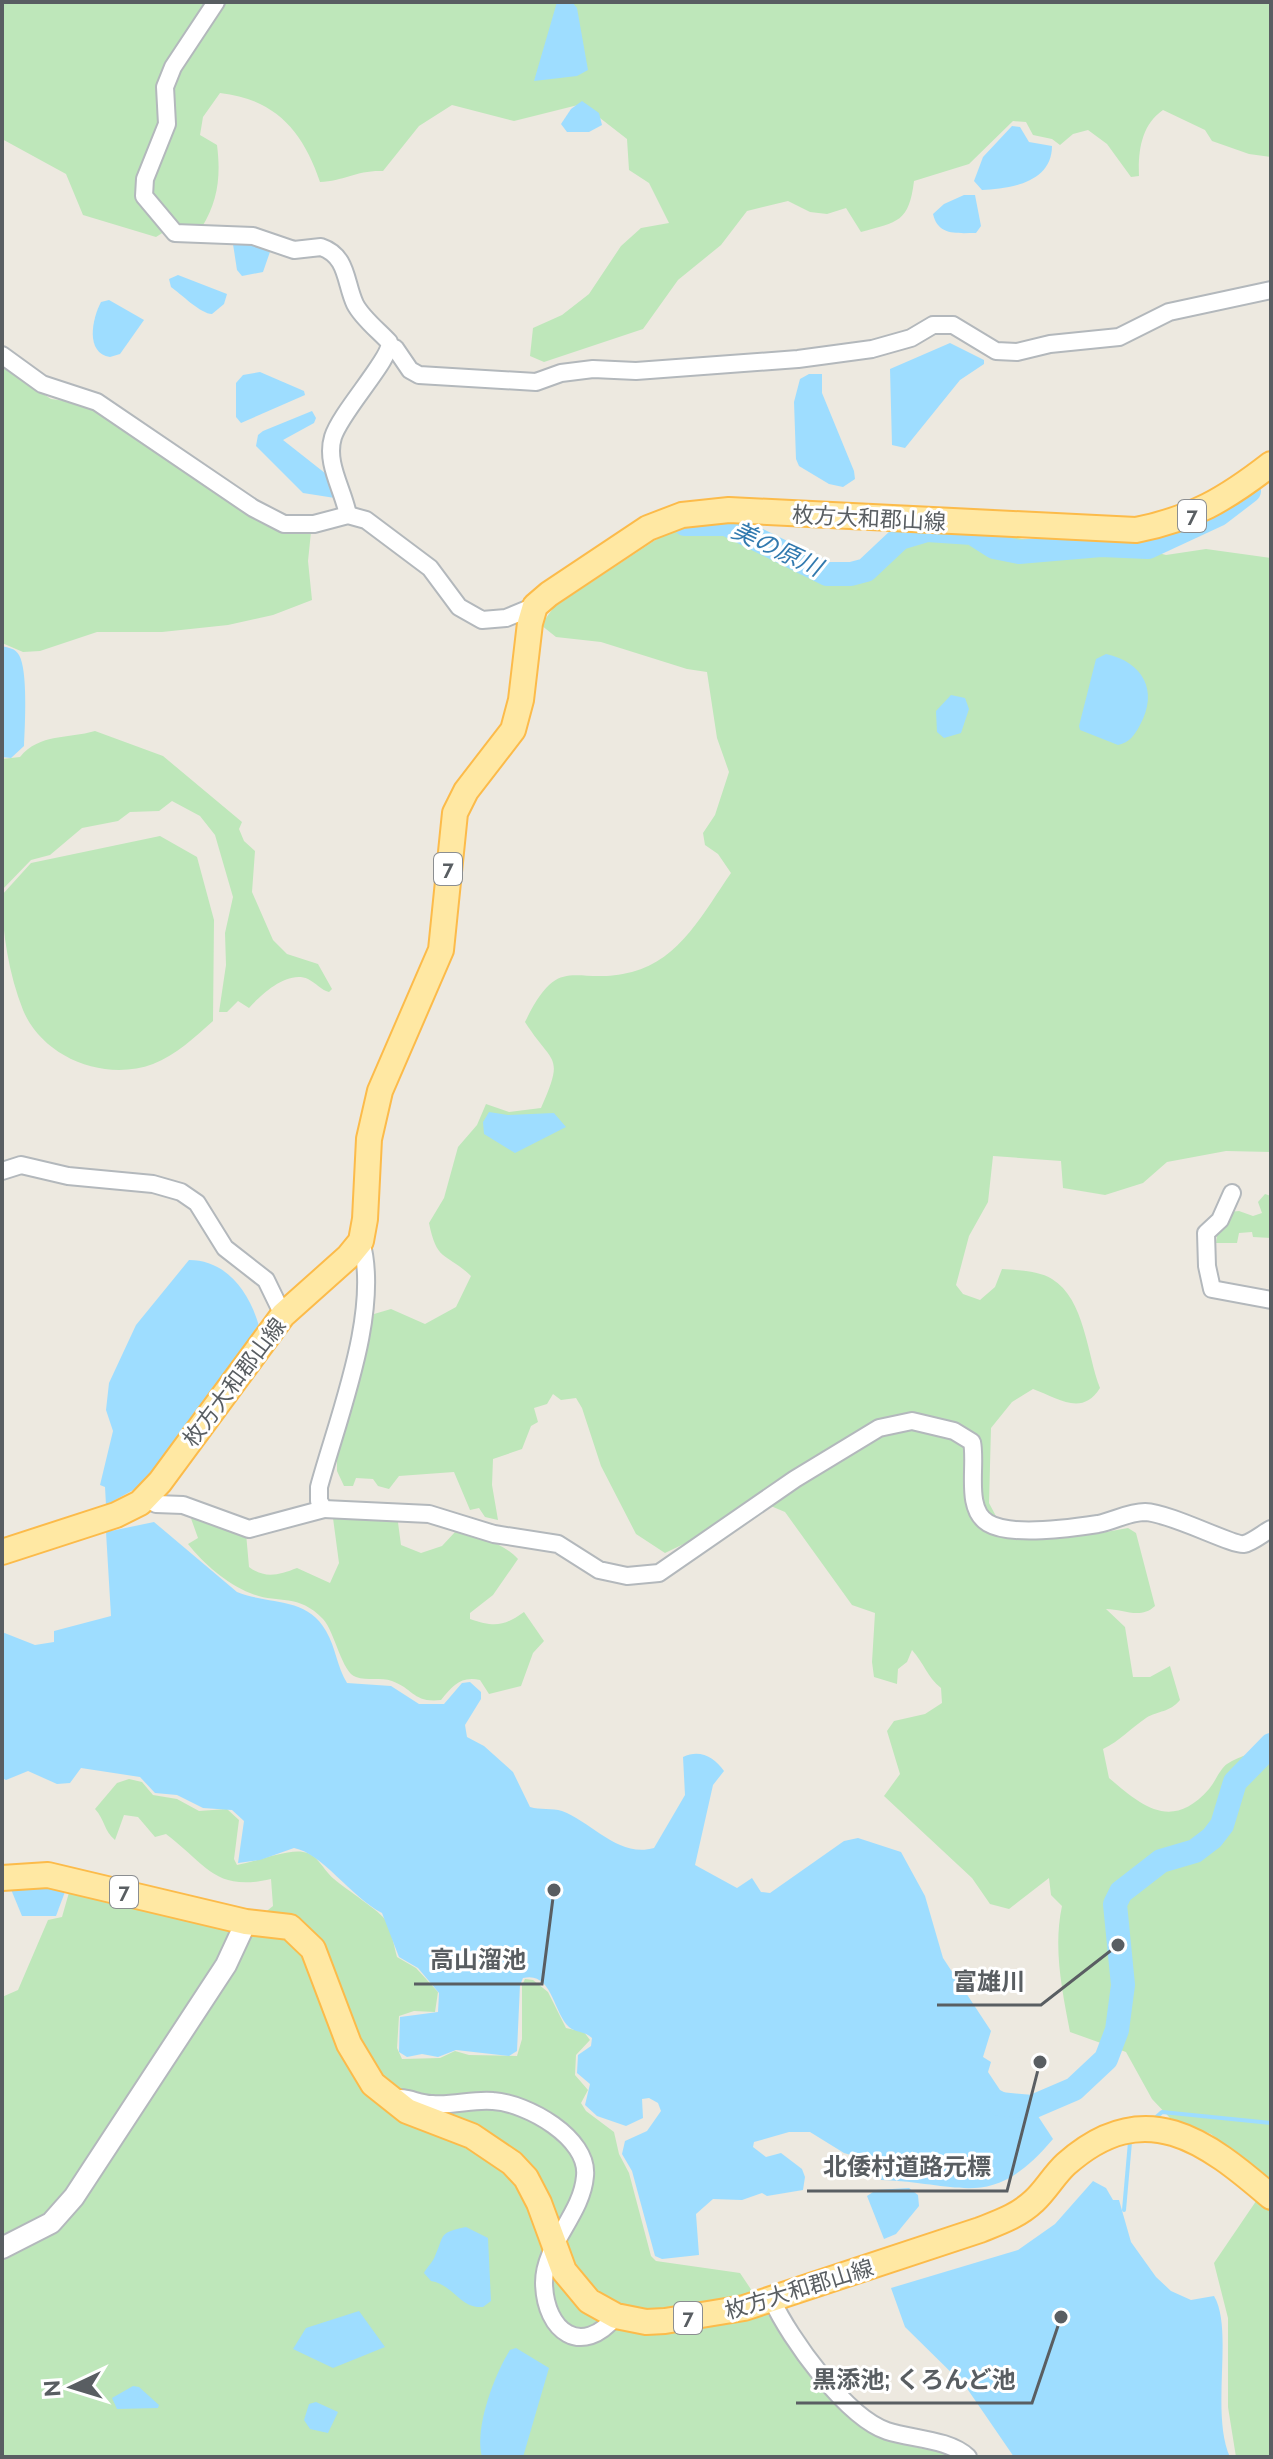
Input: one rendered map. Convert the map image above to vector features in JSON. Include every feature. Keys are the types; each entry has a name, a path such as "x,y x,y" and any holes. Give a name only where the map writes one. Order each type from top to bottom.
{"main road":[{"name":"枚方大和郡山線","path":"535,606 613,549 648,528 682,515 729,510 1136,530 1178,522 1209,508 1271,464"},
{"name":"7","path":"361,1241 369,1139 380,1091 441,950 455,813 466,791 513,730 521,700 535,606"},
{"name":"枚方大和郡山線","path":"2,1552 116,1515 145,1498 283,1315 348,1257 361,1241"},
{"name":"枚方大和郡山線","path":"2,1878 48,1875 246,1922 290,1927 306,1940 320,1963 363,2072 390,2100 430,2121 472,2136 512,2163 526,2178 539,2203 554,2248 576,2289 604,2312 616,2316 646,2322 665,2321 744,2308 862,2272 1017,2215 1084,2148 1123,2132 1165,2131 1201,2141 1271,2197"}],"street":[{"path":"216,2 173,67 165,87 167,124 145,179 144,196 175,233 253,236 294,250 321,247 337,257 346,271 356,306 391,348 383,364 352,400 333,436 330,454 348,515"},
{"path":"395,348 410,370 419,375 536,382 561,373 593,369 636,371 723,366 872,349 911,338 933,325 953,325 996,351 1017,352 1050,344 1119,337 1169,312 1271,290"},
{"path":"2,355 42,384 97,402 253,508 284,524 314,524 348,515 366,520 430,568 459,607 482,620 506,618 535,606"},
{"path":"2,1171 21,1165 68,1176 153,1184 181,1192 197,1203 225,1248 266,1280 283,1315"},
{"path":"1232,1193 1220,1220 1206,1233 1206,1258 1212,1289 1271,1300"},
{"path":"324,1509 319,1501 319,1487 367,1306 367,1262 361,1241"},
{"path":"145,1498 156,1504 183,1505 249,1529 324,1509 429,1514 494,1534 558,1544 599,1570 627,1576 659,1573 846,1447 879,1428 912,1421 954,1431 972,1442 976,1511 987,1523 1003,1529 1099,1524 1147,1512 1194,1524 1234,1543 1246,1544 1271,1529"},
{"path":"2,2248 43,2229 74,2197 226,1965 246,1922"},
{"path":"390,2100 398,2097 447,2105 492,2101 512,2104 548,2123 576,2145 586,2162 585,2179 580,2201 545,2268 546,2305 553,2324 565,2334 587,2336 604,2331 616,2316"},
{"path":"772,2300 787,2329 855,2414 887,2431 943,2445 968,2457"}],"green space":[{"path":"2,2 1271,2 1271,157 1249,154 1212,141 1205,130 1163,110 1145,131 1139,176 1131,177 1107,144 1088,130 1073,134 1060,145 1052,139 1033,135 1026,122 1013,121 969,164 914,181 905,213 884,226 861,232 846,208 827,214 810,212 788,201 747,211 721,245 678,280 643,329 544,362 530,356 533,328 562,315 589,294 621,246 641,228 669,223 649,183 629,170 627,139 582,104 514,121 452,105 419,126 383,171 320,182 305,147 284,121 256,102 220,93 203,117 200,135 217,145 218,178 212,208 202,227 175,225 156,237 83,215 66,174 2,139"},
{"path":"2,367 51,399 87,404 271,526 286,532 311,532 308,561 312,600 273,615 228,625 162,632 97,632 40,651 23,652 2,643"},
{"path":"702,525 723,530 804,568 838,579 859,579 874,569 901,536 935,526 983,530 1022,539 1117,542 1166,555 1206,549 1271,558 1271,1152 1226,1151 1167,1162 1143,1183 1105,1195 1063,1188 1061,1161 993,1156 988,1202 969,1236 956,1285 963,1294 980,1300 995,1287 1002,1269 1041,1274 1063,1288 1072,1300 1084,1329 1100,1388 1085,1402 1069,1403 1033,1389 1012,1402 991,1428 989,1503 998,1520 1095,1534 1128,1528 1136,1533 1155,1606 1138,1613 1106,1609 1125,1627 1133,1677 1150,1677 1170,1666 1180,1700 1172,1707 1146,1718 1103,1749 1109,1778 1146,1805 1170,1812 1195,1802 1227,1764 1271,1741 1271,2457 1236,2457 1228,2407 1228,2318 1214,2263 1269,2182 1211,2134 1170,2118 1152,2099 1126,2052 1070,2032 1058,1953 1062,1906 1051,1895 1049,1878 1009,1909 990,1904 972,1878 884,1796 900,1774 887,1731 894,1721 925,1714 942,1703 941,1688 912,1650 907,1662 898,1669 897,1684 874,1677 875,1613 852,1605 785,1512 752,1498 696,1538 665,1553 636,1534 601,1466 576,1398 561,1400 553,1394 547,1404 534,1408 538,1422 531,1426 522,1449 493,1459 492,1485 498,1520 485,1517 479,1508 470,1510 454,1472 399,1476 389,1489 378,1486 373,1479 356,1478 353,1486 344,1486 337,1471 337,1448 374,1314 391,1309 425,1324 456,1307 471,1276 439,1251 429,1223 444,1198 458,1147 477,1125 486,1104 509,1112 541,1108 554,1068 549,1054 525,1022 537,1000 559,978 632,972 664,957 690,932 731,873 718,854 705,845 703,833 715,815 729,772 717,738 707,672 687,669 601,642 556,637 541,625 554,607 672,529"},
{"path":"95,731 163,756 242,822 239,829 244,841 255,851 252,892 273,940 287,954 318,964 332,989 329,992 308,979 292,978 275,985 249,1008 238,1001 227,1012 219,1012 226,965 225,933 233,897 215,835 200,816 172,801 159,811 130,812 118,821 82,828 50,855 31,860 2,890 2,759 20,757 45,740"},
{"path":"160,836 197,857 214,920 213,1021 177,1051 153,1064 115,1070 78,1062 45,1041 32,1027 23,1010 7,953 2,895 31,863"},
{"path":"1265,1194 1271,1196 1271,1238 1253,1237 1252,1232 1239,1233 1237,1243 1216,1243 1218,1230 1229,1212 1239,1211 1253,1216 1262,1213 1258,1202"},
{"path":"188,1510 246,1533 249,1567 255,1571 272,1575 297,1568 330,1583 339,1563 333,1518 397,1515 401,1545 421,1553 442,1546 455,1532 489,1541 518,1559 493,1595 470,1613 470,1619 498,1624 524,1612 544,1641 533,1653 521,1686 489,1694 480,1680 467,1679 453,1686 441,1700 432,1700 419,1697 392,1681 356,1677 347,1668 327,1625 314,1611 296,1602 260,1596 241,1589 224,1579 201,1558 188,1544 198,1538"},
{"path":"129,1779 142,1782 153,1795 177,1799 199,1811 227,1809 239,1820 234,1859 237,1865 288,1852 308,1853 334,1879 383,1917 397,1957 416,1968 438,1992 435,2012 414,2011 399,2016 397,2048 402,2059 440,2058 455,2051 469,2055 517,2056 522,2039 522,1985 525,1979 533,1980 548,1992 566,2028 584,2032 590,2040 576,2055 575,2075 588,2090 581,2103 586,2111 614,2132 619,2154 629,2173 651,2256 656,2261 740,2273 787,2343 854,2422 884,2437 923,2449 952,2452 956,2457 2,2457 2,1997 18,1990 48,1920 62,1917 70,1889 263,1914 273,1906 271,1879 237,1882 224,1879 202,1865 166,1834 155,1837 138,1817 124,1815 115,1840 95,1809 117,1783"}],"water":[{"path":"557,2 572,2 577,8 588,70 577,76 534,81"},
{"path":"582,101 599,113 602,125 589,132 567,132 561,124 571,109"},
{"path":"1012,126 1020,127 1029,142 1052,146 1050,158 1045,168 1027,182 982,190 974,181 983,157"},
{"path":"964,195 975,195 981,226 976,233 944,230 933,214 944,204"},
{"path":"237,240 272,246 263,272 242,276 237,270 233,244"},
{"path":"178,275 227,294 224,304 212,314 197,307 171,287 169,279"},
{"path":"109,300 144,320 120,354 110,357 97,349 93,334 101,302"},
{"path":"950,343 984,360 984,364 960,380 905,448 892,445 890,369"},
{"path":"260,372 304,391 305,395 241,423 236,417 236,383 243,375"},
{"path":"809,374 822,374 822,393 854,471 855,479 843,487 829,484 799,466 796,459 794,402 800,379"},
{"path":"312,411 316,418 314,423 283,440 335,481 335,498 303,493 256,446 258,435 263,431"},
{"path":"2,646 19,655 25,685 24,746 11,758 2,757"},
{"path":"1106,654 1119,658 1138,671 1147,690 1146,713 1140,725 1131,738 1118,745 1080,730 1079,726 1096,659"},
{"path":"951,695 965,698 969,709 961,733 944,738 937,732 936,711"},
{"path":"489,1112 508,1115 554,1113 566,1127 515,1153 484,1134 483,1122"},
{"path":"189,1260 214,1265 234,1280 249,1301 259,1326 146,1483 106,1505 105,1487 100,1485 113,1431 106,1410 109,1383 136,1325"},
{"path":"154,1522 237,1592 298,1607 318,1620 329,1637 347,1683 391,1686 419,1704 444,1704 462,1683 470,1682 481,1692 481,1699 465,1725 467,1737 484,1746 513,1772 530,1807 562,1811 629,1848 654,1848 685,1795 683,1757 701,1754 711,1758 724,1771 713,1785 695,1865 737,1888 752,1878 761,1892 770,1893 844,1841 858,1838 901,1852 925,1896 943,1958 991,2031 983,2057 991,2062 988,2072 1000,2090 1032,2107 1053,2139 1012,2177 975,2188 881,2180 875,2162 844,2153 810,2132 789,2132 754,2142 753,2147 766,2157 781,2153 802,2169 805,2177 803,2190 767,2196 762,2193 742,2200 713,2199 696,2214 699,2255 662,2259 655,2256 632,2171 622,2154 625,2141 647,2131 661,2111 658,2103 649,2098 642,2099 643,2118 626,2126 597,2116 585,2105 590,2084 577,2073 578,2055 591,2046 592,2038 569,2027 546,1986 540,1981 533,1977 523,1978 520,1985 517,2051 509,2056 456,2050 438,2057 422,2054 407,2057 399,2052 400,2017 438,2012 439,1993 418,1968 399,1957 382,1913 315,1858 294,1848 260,1860 238,1863 244,1821 232,1810 203,1808 177,1795 155,1793 140,1777 81,1768 70,1783 57,1784 28,1771 6,1780 2,1778 2,1632 35,1645 54,1642 54,1631 111,1616 106,1532"},
{"path":"29,1884 66,1889 56,1916 22,1916 10,1887"},
{"path":"1093,2181 1106,2188 1113,2200 1119,2200 1131,2242 1156,2277 1171,2291 1191,2300 1214,2296 1222,2329 1222,2418 1230,2457 1014,2457 966,2387 905,2327 891,2288 1018,2250 1055,2224"},
{"path":"909,2188 918,2195 919,2206 896,2234 884,2239 867,2196 876,2190"},
{"path":"466,2227 488,2238 491,2301 483,2307 468,2304 446,2287 431,2281 424,2273 444,2236"},
{"path":"359,2311 385,2347 333,2368 293,2349 306,2328"},
{"path":"516,2348 549,2368 523,2457 482,2457 481,2432 487,2402 504,2361 510,2350"},
{"path":"133,2386 139,2387 159,2405 158,2408 117,2409 112,2398"},
{"path":"316,2402 338,2412 328,2433 310,2429 304,2420 309,2404"}],"waterway":[{"name":"美の原川","path":"685,524 726,524 827,574 851,574 866,570 900,538 927,530 972,533 994,547 1019,552 1101,545 1148,547 1219,514 1249,491"},
{"path":"1000,2104 1032,2107 1074,2089 1106,2059 1117,2030 1123,1985 1115,1904 1121,1892 1161,1861 1195,1851 1212,1838 1222,1825 1235,1782 1271,1745"},
{"path":"1154,2119 1162,2112 1271,2123"},
{"path":"1124,2210 1130,2142"}],"place":[{"name":"高山溜池","path":"554,1890"},
{"name":"富雄川","path":"1118,1945"},
{"name":"北倭村道路元標","path":"1040,2062"},
{"name":"黒添池; くろんど池","path":"1061,2317"}]}
